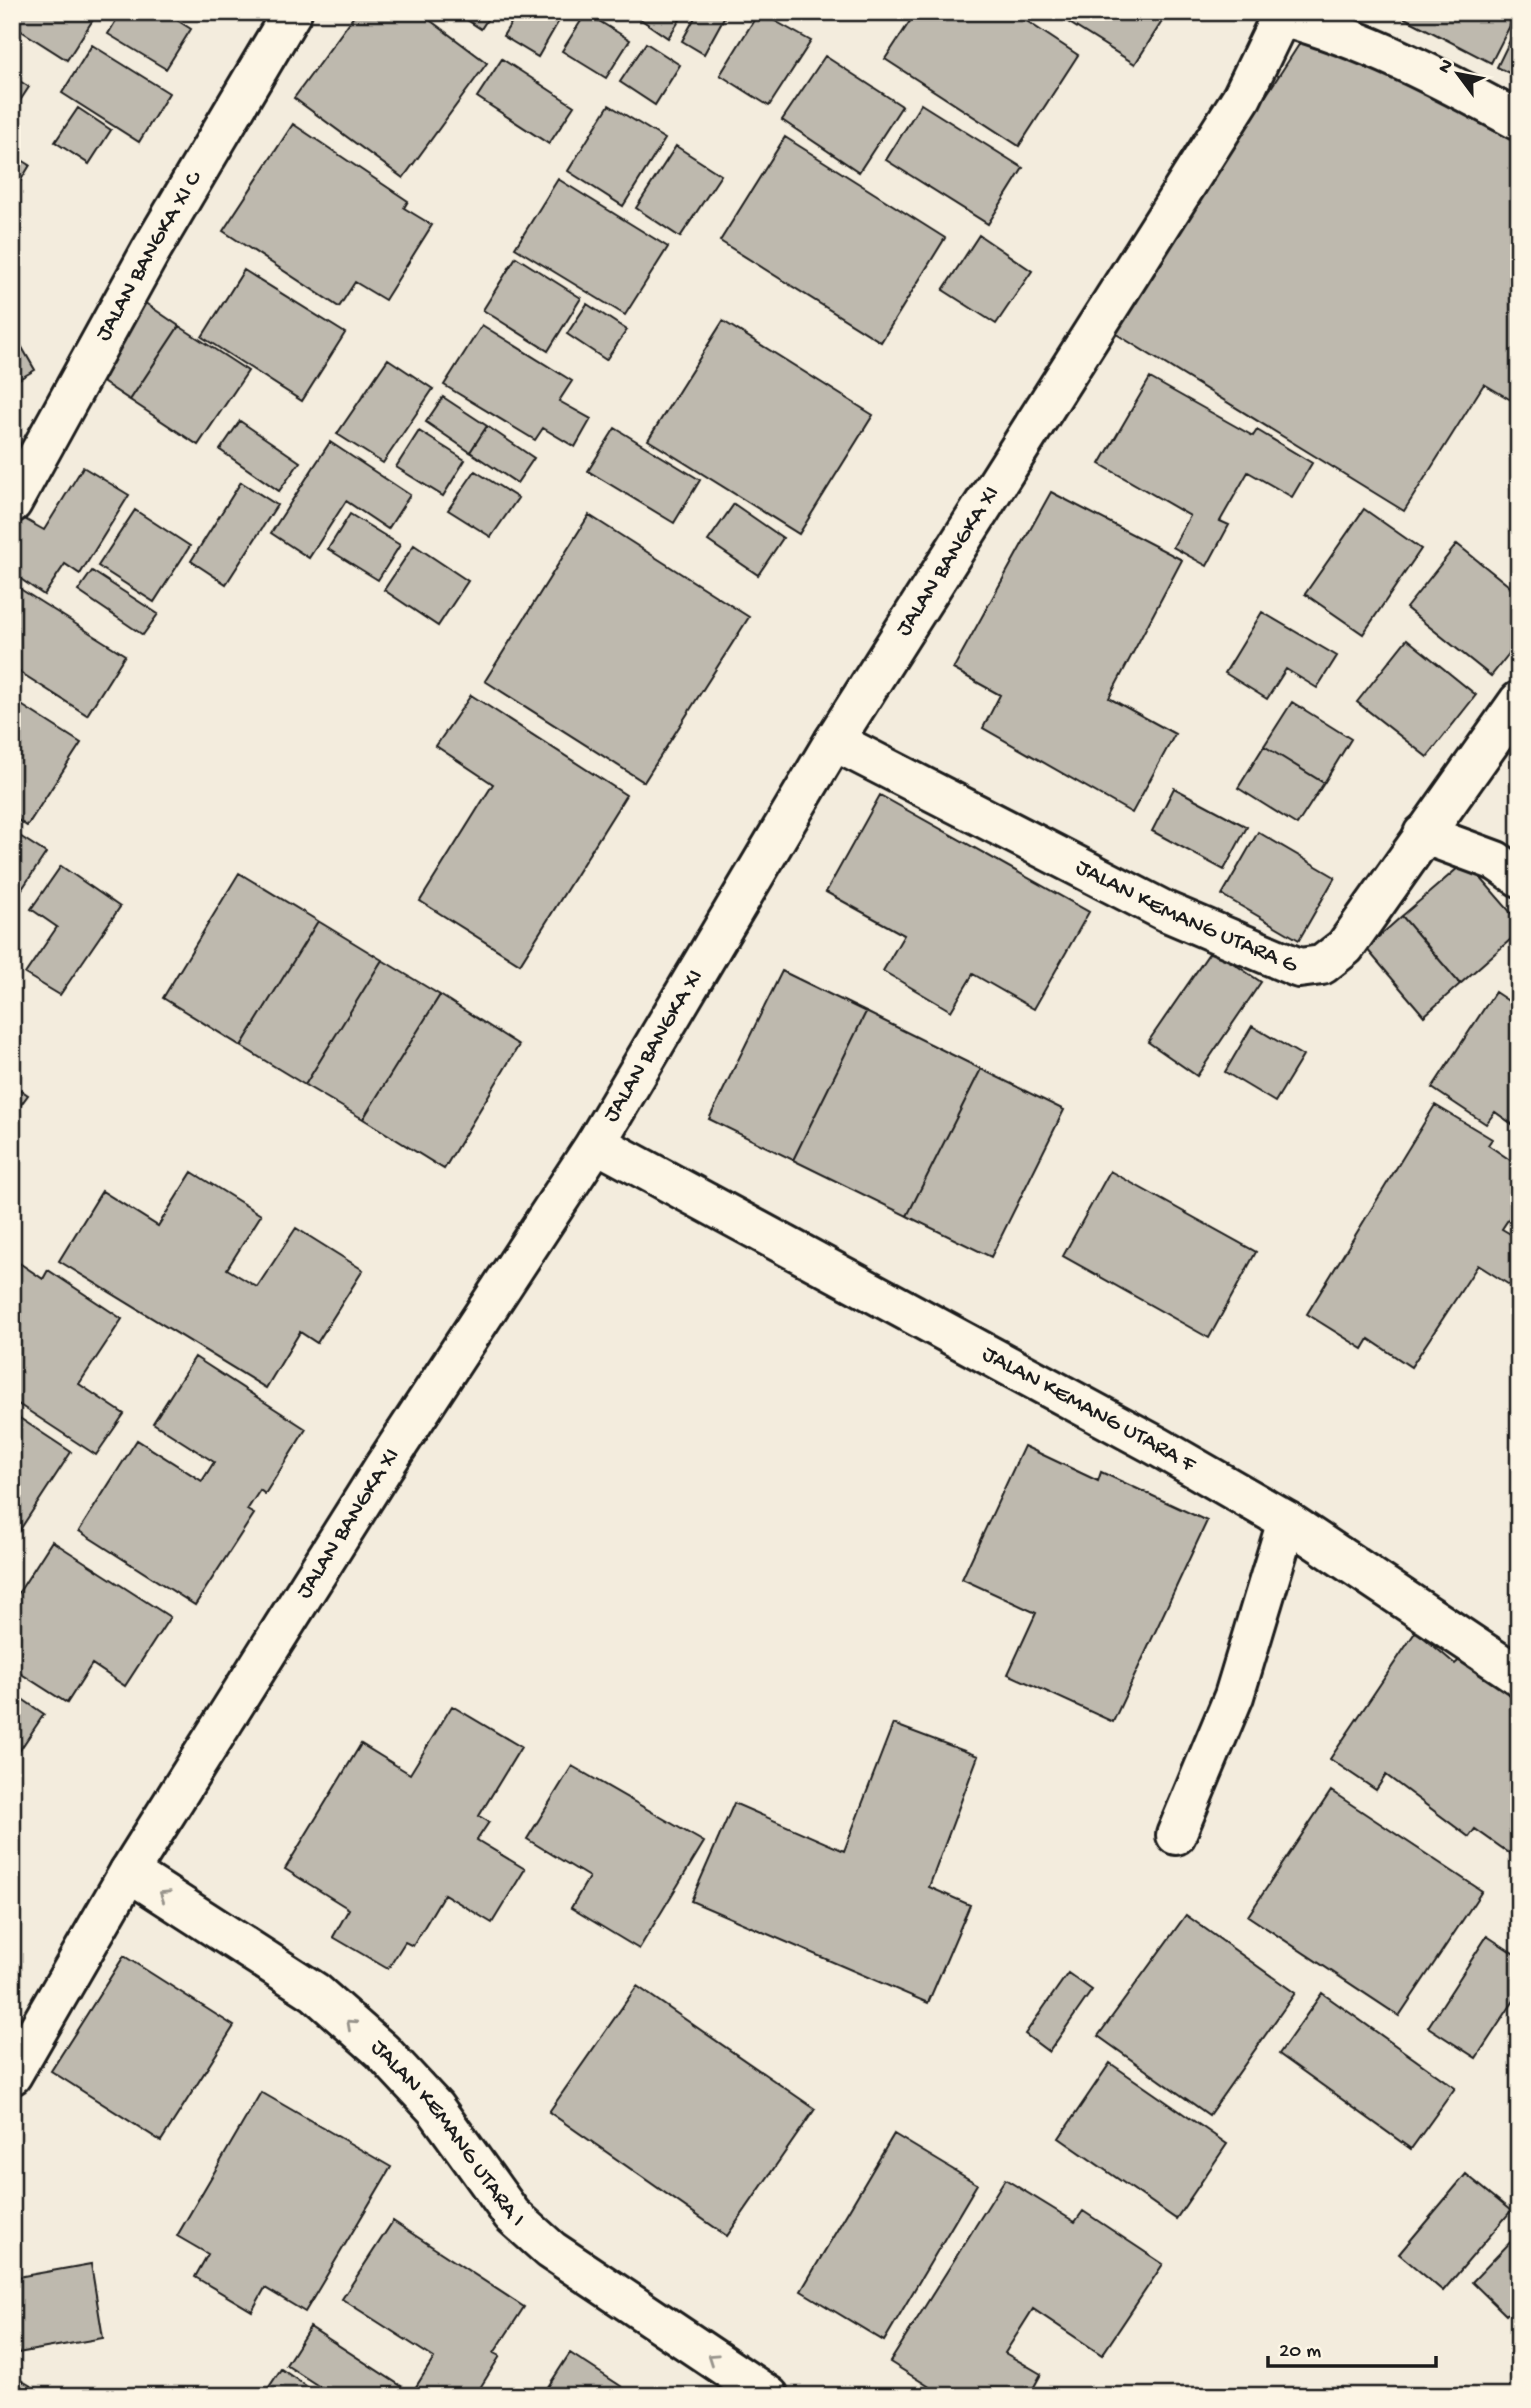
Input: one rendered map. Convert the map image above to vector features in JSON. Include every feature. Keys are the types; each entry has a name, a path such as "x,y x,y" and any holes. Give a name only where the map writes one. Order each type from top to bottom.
{"street":[{"name":"JALAN BANGKA XI C","path":"12,503 150,252 292,12"},
{"path":"1282,14 1335,30 1425,71 1519,121"},
{"name":"JALAN BANGKA XI","path":"12,2075 129,1872 383,1468 596,1143 834,741 1242,97 1282,14"},
{"name":"JALAN KEMANG UTARA G","path":"834,741 1167,912 1299,968 1322,965 1345,947 1519,701"},
{"path":"1423,834 1496,862 1519,877"},
{"name":"JALAN KEMANG UTARA F","path":"596,1143 1157,1446 1287,1521 1519,1676"},
{"path":"1176,1835 1234,1696 1287,1521"},
{"name":"JALAN KEMANG UTARA I","path":"129,1872 315,1992 382,2051 435,2108 512,2215 551,2250 769,2396"}],"building":[{"path":"12,12 98,12 67,60 12,25"},
{"path":"121,12 164,12 191,29 166,69 108,34"},
{"path":"357,12 419,12 487,63 403,178 294,98"},
{"path":"455,12 492,12 481,29"},
{"path":"518,12 564,12 538,57 503,36"},
{"path":"630,12 685,12 668,38"},
{"path":"698,12 727,12 704,54 682,41"},
{"path":"759,12 811,41 769,106 720,75"},
{"path":"916,12 1013,12 1078,55 1019,146 885,59"},
{"path":"1052,12 1168,12 1135,64"},
{"path":"1393,12 1517,12 1491,63"},
{"path":"586,13 630,40 606,78 562,51"},
{"path":"1311,26 1519,142 1519,398 1516,403 1484,384 1404,511 1113,332"},
{"path":"1517,26 1519,27 1519,78 1497,67"},
{"path":"646,43 680,65 655,105 620,82"},
{"path":"92,45 169,93 139,142 62,93"},
{"path":"825,56 902,106 859,172 782,120"},
{"path":"502,59 574,106 549,144 477,97"},
{"path":"12,76 29,87 12,113"},
{"path":"921,104 1023,168 988,224 886,160"},
{"path":"609,105 665,139 623,206 568,171"},
{"path":"78,108 111,130 89,164 55,142"},
{"path":"293,124 408,201 404,208 432,225 385,300 355,282 339,307 223,231"},
{"path":"785,137 945,238 881,342 720,241"},
{"path":"676,146 721,175 680,237 636,208"},
{"path":"12,154 30,165 12,195"},
{"path":"558,179 668,247 625,315 515,248"},
{"path":"979,235 1032,271 996,324 943,290"},
{"path":"516,257 581,298 548,351 483,310"},
{"path":"244,270 345,333 302,401 202,337"},
{"path":"135,296 179,326 130,400 86,371"},
{"path":"587,304 627,330 606,360 567,334"},
{"path":"723,321 873,415 799,534 648,440"},
{"path":"482,325 572,381 559,401 591,419 575,447 543,428 535,440 444,385"},
{"path":"179,326 248,371 198,445 130,400"},
{"path":"12,330 35,370 12,383"},
{"path":"388,359 433,389 383,463 337,434"},
{"path":"1150,378 1253,436 1257,430 1312,463 1292,497 1248,472 1220,521 1229,525 1207,566 1173,547 1190,516 1100,464"},
{"path":"443,397 487,426 470,452 426,422"},
{"path":"240,421 300,462 279,491 220,450"},
{"path":"487,426 534,458 517,483 470,452"},
{"path":"615,428 700,480 674,523 588,471"},
{"path":"419,431 465,460 443,496 396,467"},
{"path":"330,442 410,495 388,529 346,501 309,558 271,533"},
{"path":"83,467 129,495 80,574 65,564 44,595 12,573 12,512 44,530"},
{"path":"475,471 518,498 491,537 448,510"},
{"path":"241,482 277,505 226,584 191,561"},
{"path":"1051,492 1182,560 1109,698 1175,734 1132,813 983,728 1000,695 953,669"},
{"path":"734,504 783,538 758,575 708,541"},
{"path":"1364,509 1421,549 1363,634 1305,594"},
{"path":"135,510 190,546 154,602 98,566"},
{"path":"350,514 400,545 378,580 328,549"},
{"path":"589,515 749,617 644,782 485,681"},
{"path":"1457,544 1519,594 1519,641 1491,676 1406,608"},
{"path":"414,545 468,581 438,626 384,590"},
{"path":"92,571 158,614 143,635 78,591"},
{"path":"17,587 125,655 87,715 12,667 12,595"},
{"path":"1262,612 1337,656 1317,688 1286,669 1267,699 1225,673"},
{"path":"1407,639 1476,695 1427,757 1357,702"},
{"path":"471,695 626,795 520,964 420,901 493,784 436,746"},
{"path":"12,699 81,743 27,826 12,816"},
{"path":"1292,702 1351,739 1324,783 1264,746"},
{"path":"1264,746 1324,783 1297,825 1238,788"},
{"path":"1174,788 1247,827 1224,870 1152,831"},
{"path":"880,795 1089,912 1034,1009 973,974 951,1011 883,971 904,935 826,892"},
{"path":"12,831 46,853 12,904"},
{"path":"1258,832 1335,877 1299,940 1222,895"},
{"path":"1466,861 1519,922 1519,932 1460,984 1402,916"},
{"path":"61,866 120,907 60,995 25,974 57,927 31,909"},
{"path":"239,873 318,921 241,1046 163,998"},
{"path":"1402,916 1460,984 1424,1016 1366,948"},
{"path":"318,921 382,960 305,1085 241,1046"},
{"path":"1212,949 1261,982 1197,1076 1148,1042"},
{"path":"382,960 440,995 363,1119 305,1085"},
{"path":"782,971 866,1012 793,1160 709,1119"},
{"path":"1495,992 1519,1008 1519,1129 1495,1112 1486,1124 1432,1088"},
{"path":"440,995 519,1045 444,1169 363,1119"},
{"path":"866,1012 981,1069 907,1216 793,1160"},
{"path":"1252,1026 1303,1056 1275,1102 1225,1072"},
{"path":"981,1069 1064,1110 991,1257 907,1216"},
{"path":"12,1084 28,1095 12,1117"},
{"path":"1435,1105 1492,1139 1488,1145 1519,1166 1519,1203 1502,1229 1519,1239 1519,1291 1478,1265 1411,1367 1369,1339 1363,1349 1307,1314"},
{"path":"1110,1171 1256,1252 1209,1338 1063,1256"},
{"path":"192,1172 261,1215 227,1269 257,1287 296,1228 363,1270 317,1343 300,1332 266,1388 59,1261 102,1191 158,1226"},
{"path":"12,1258 43,1279 48,1270 122,1319 79,1384 124,1414 96,1455 12,1400"},
{"path":"195,1357 306,1429 265,1494 260,1490 247,1510 254,1514 195,1605 79,1531 137,1440 202,1481 214,1462 153,1423"},
{"path":"12,1413 71,1452 12,1542"},
{"path":"1024,1446 1098,1481 1101,1472 1207,1521 1113,1722 1008,1674 1036,1613 962,1579"},
{"path":"52,1541 170,1617 125,1686 92,1664 67,1703 12,1668 12,1603"},
{"path":"1416,1631 1455,1664 1466,1654 1519,1690 1519,1769 1511,1780 1519,1785 1519,1860 1475,1829 1469,1837 1386,1775 1376,1790 1330,1759"},
{"path":"12,1692 44,1714 12,1762"},
{"path":"452,1706 521,1747 479,1816 489,1822 477,1840 525,1869 492,1923 444,1894 413,1946 405,1942 388,1969 333,1937 349,1909 285,1869 361,1744 410,1774"},
{"path":"893,1724 978,1756 929,1887 970,1905 928,2003 691,1901 734,1803 844,1851"},
{"path":"572,1766 704,1842 639,1949 571,1908 589,1877 527,1839"},
{"path":"1331,1791 1482,1891 1399,2016 1248,1916"},
{"path":"1186,1915 1295,1993 1209,2115 1098,2036"},
{"path":"1487,1936 1519,1957 1519,1993 1476,2058 1428,2027"},
{"path":"124,1956 234,2026 161,2141 51,2071"},
{"path":"1068,1973 1092,1990 1049,2052 1025,2034"},
{"path":"637,1986 815,2109 727,2236 549,2112"},
{"path":"1322,1993 1455,2088 1411,2149 1279,2054"},
{"path":"1110,2063 1227,2144 1176,2219 1059,2138"},
{"path":"261,2092 391,2167 305,2312 265,2288 252,2311 195,2277 208,2254 177,2236"},
{"path":"894,2134 977,2184 884,2341 801,2291"},
{"path":"1466,2174 1511,2211 1443,2291 1399,2254"},
{"path":"1005,2179 1075,2222 1083,2211 1163,2264 1102,2355 1033,2309 1005,2353 1041,2374 1029,2396 944,2396 890,2362"},
{"path":"393,2221 524,2307 494,2353 500,2356 475,2396 334,2396 286,2365 310,2327 412,2393 434,2358 342,2299"},
{"path":"1519,2233 1519,2302 1506,2315 1472,2282"},
{"path":"91,2264 103,2338 12,2354 12,2278"},
{"path":"570,2353 636,2396 542,2396"},
{"path":"281,2369 321,2396 263,2396"},
{"path":"12,2375 48,2396 12,2396"}]}
